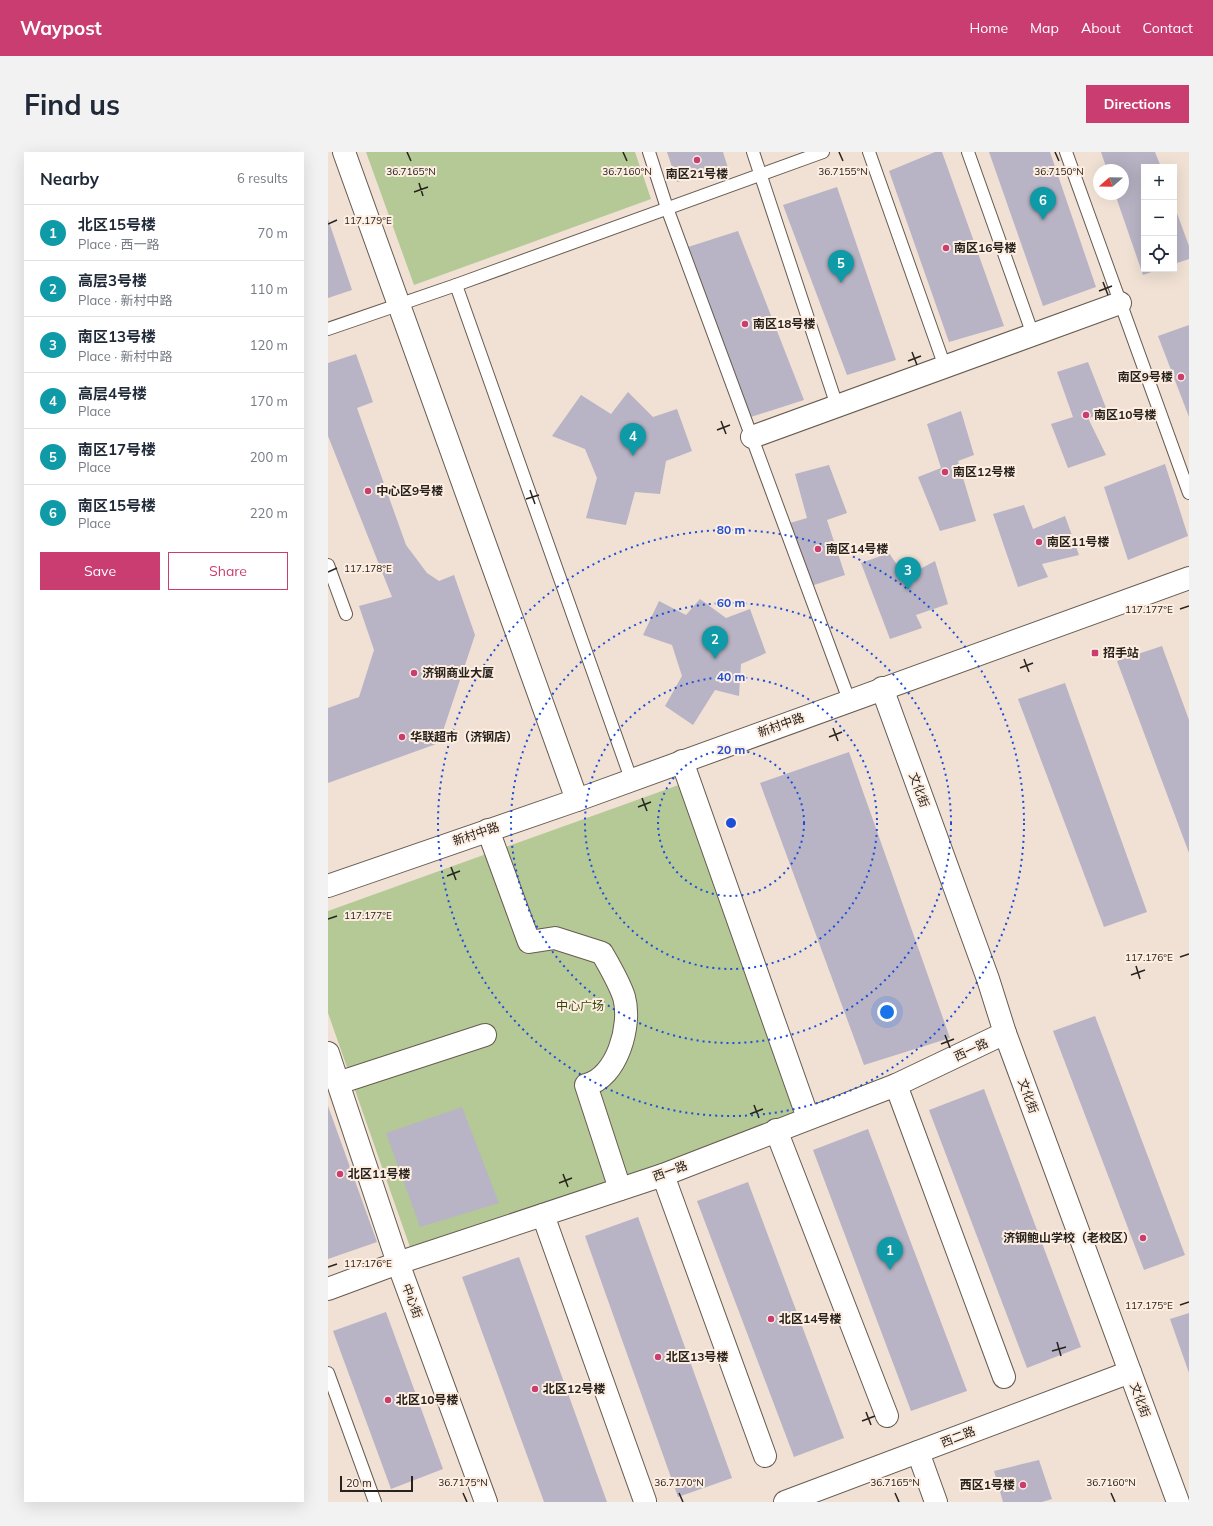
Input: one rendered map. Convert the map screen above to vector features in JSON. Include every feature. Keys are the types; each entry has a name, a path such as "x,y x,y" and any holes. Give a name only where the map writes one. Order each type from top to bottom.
{"street":[{"path":"344,152 400,303 577,800"},
{"path":"752,438 1120,303"},
{"name":"新村中路","path":"328,886 577,800 682,760 1189,578"},
{"name":"文化街","path":"882,688 988,979 1005,1033 1178,1502"},
{"path":"682,760 808,1118"},
{"path":"488,830 529,942 555,938 602,953 624,998 626,1027 619,1052 607,1072 595,1083 586,1085 620,1189"},
{"name":"西一路","path":"328,1289 398,1263 663,1175 776,1130 896,1085 1005,1033"},
{"path":"338,1083 485,1034"},
{"name":"中心街","path":"328,1053 398,1263 486,1502"},
{"path":"896,1085 1004,1377"},
{"path":"776,1130 887,1416"},
{"path":"663,1175 765,1456"},
{"path":"543,1215 645,1501"},
{"name":"西二路","path":"793,1501 1130,1372"},
{"path":"918,1452 936,1502"}],"lane":[{"path":"649,152 667,208 849,700"},
{"path":"753,152 837,406"},
{"path":"328,329 456,285 823,152"},
{"path":"869,152 945,367"},
{"path":"968,152 1033,335"},
{"path":"1066,152 1189,493"},
{"path":"456,285 632,779"},
{"path":"328,564 346,614"},
{"path":"328,1373 375,1502"}],"green space":[{"path":"366,152 635,152 651,199 414,285"},
{"name":"中心广场","path":"687,782 806,1114 411,1250 328,1013 328,911"}],"building":[{"name":"南区21号楼","path":"667,152 723,152 728,168 677,182"},
{"name":"南区16号楼","path":"935,152 942,152 1004,326 949,342 889,171"},
{"path":"989,152 1050,152 1096,287 1043,306"},
{"path":"1101,152 1155,152 1160,164 1141,164 1141,269 1117,200 1129,200 1129,164 1105,164"},
{"path":"837,187 896,360 847,375 783,205"},
{"path":"1177,213 1189,246 1189,259 1177,263"},
{"path":"328,219 352,290 328,298"},
{"name":"南区18号楼","path":"738,231 804,400 751,417 688,247"},
{"path":"1142,272 1152,272 1143,275"},
{"name":"南区9号楼","path":"1189,325 1189,417 1158,336"},
{"name":"济钢商业大厦","path":"356,354 373,402 357,408 406,545 427,573 439,581 454,575 475,635 439,743 328,783 328,708 359,697 374,650 359,606 392,597 328,436 328,363"},
{"name":"南区10号楼","path":"1088,362 1108,413 1088,418 1106,455 1068,468 1051,424 1073,417 1057,372"},
{"path":"628,392 653,417 677,409 692,451 666,461 660,494 635,492 626,525 586,518 597,478 585,449 552,436 581,395 611,414"},
{"name":"南区12号楼","path":"961,411 974,455 958,461 976,521 940,531 918,477 941,468 927,424"},
{"path":"1165,464 1188,536 1128,560 1104,487"},
{"name":"南区14号楼","path":"829,465 847,513 827,520 845,575 811,586 790,523 807,518 795,474"},
{"name":"南区11号楼","path":"1024,505 1033,529 1065,516 1079,555 1042,564 1048,577 1018,587 993,514"},
{"path":"889,553 905,577 935,561 948,604 916,615 922,628 890,639 861,563"},
{"path":"700,599 726,618 750,609 766,653 741,664 739,696 715,690 693,725 665,706 682,676 672,645 643,635 659,601 686,615"},
{"path":"1162,646 1189,720 1189,853 1117,661"},
{"path":"1065,683 1147,912 1104,927 1018,699"},
{"path":"849,752 950,1038 864,1065 760,783"},
{"path":"1095,1016 1185,1255 1144,1270 1053,1031"},
{"path":"984,1089 1081,1347 1027,1368 929,1110"},
{"name":"北区11号楼","path":"328,1106 377,1242 328,1259"},
{"path":"462,1107 499,1203 420,1227 386,1133"},
{"path":"868,1129 967,1391 911,1411 813,1150"},
{"name":"北区14号楼","path":"748,1182 844,1438 794,1457 697,1201"},
{"name":"北区13号楼","path":"638,1217 732,1478 678,1497 585,1236"},
{"name":"北区12号楼","path":"519,1257 607,1502 544,1502 462,1277"},
{"name":"北区10号楼","path":"386,1312 443,1469 391,1489 333,1331"},
{"path":"1189,1313 1189,1373 1170,1319"},
{"name":"西区1号楼","path":"1039,1460 1052,1499 1042,1502 1003,1502 994,1471"}],"place":[{"name":"南区21号楼","path":"697,160"},
{"name":"南区15号楼","path":"1043,220"},
{"name":"南区16号楼","path":"946,248"},
{"name":"南区17号楼","path":"841,283"},
{"name":"南区18号楼","path":"745,324"},
{"name":"南区9号楼","path":"1181,377"},
{"name":"南区10号楼","path":"1086,415"},
{"name":"高层4号楼","path":"633,456"},
{"name":"南区12号楼","path":"945,472"},
{"name":"中心区9号楼","path":"368,491"},
{"name":"南区11号楼","path":"1039,542"},
{"name":"南区14号楼","path":"818,549"},
{"name":"南区13号楼","path":"908,590"},
{"name":"招手站","path":"1095,653"},
{"name":"高层3号楼","path":"715,659"},
{"name":"济钢商业大厦","path":"414,673"},
{"name":"华联超市（济钢店）","path":"402,737"},
{"name":"北区11号楼","path":"340,1174"},
{"name":"济钢鲍山学校（老校区）","path":"1143,1238"},
{"name":"北区15号楼","path":"890,1270"},
{"name":"北区14号楼","path":"771,1319"},
{"name":"北区13号楼","path":"658,1357"},
{"name":"北区12号楼","path":"535,1389"},
{"name":"北区10号楼","path":"388,1400"},
{"name":"西区1号楼","path":"1023,1485"}]}
